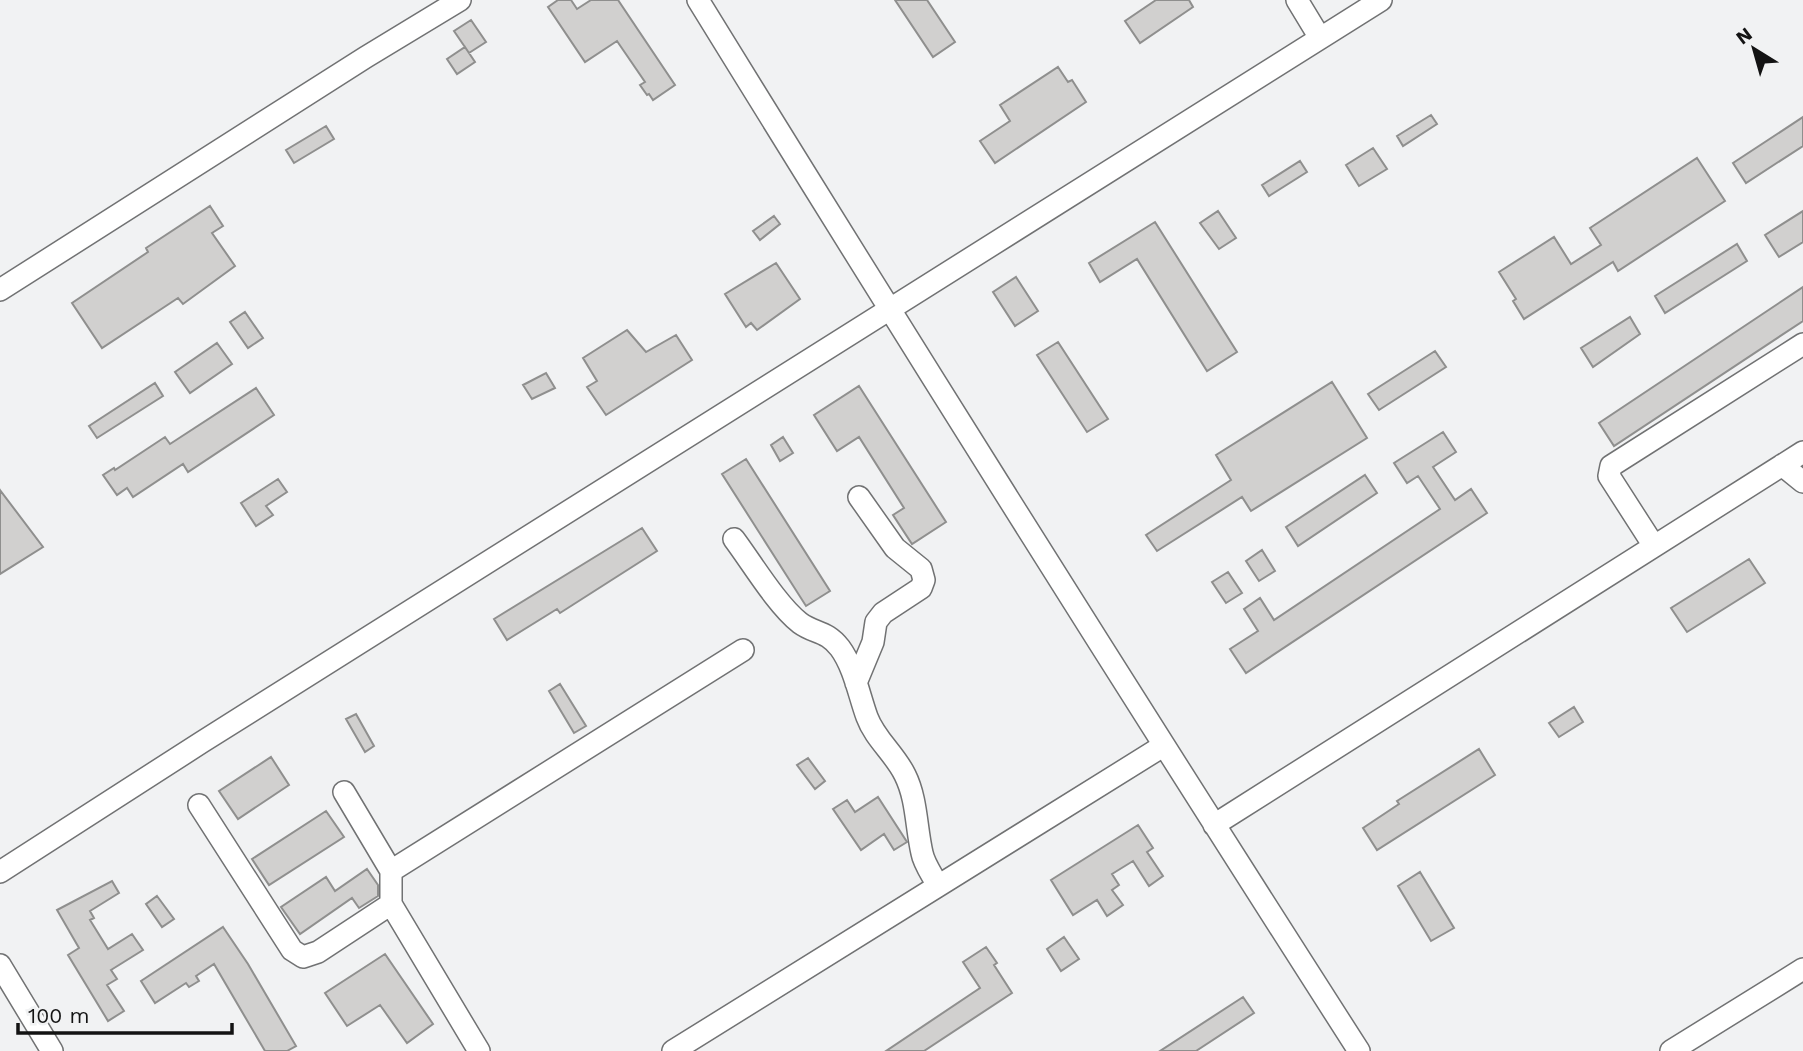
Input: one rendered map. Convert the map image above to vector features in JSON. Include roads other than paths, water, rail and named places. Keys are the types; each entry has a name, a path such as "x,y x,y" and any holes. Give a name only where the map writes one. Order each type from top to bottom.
{"lane":[{"path":"0,290 460,0"},
{"path":"698,0 1163,746 1359,1051"},
{"path":"1297,0 1320,38"},
{"path":"0,873 214,735 1381,0"},
{"path":"1654,546 1609,476 1611,466 1803,344"},
{"path":"1214,825 1803,452"},
{"path":"1782,466 1803,482"},
{"path":"856,684 873,642 876,622 884,613 921,588 924,580 921,569 895,548 859,497"},
{"path":"734,540 782,604 801,623 826,634 841,650 868,720 896,758 906,777 919,828 922,854 938,886"},
{"path":"391,871 743,650"},
{"path":"673,1051 1163,746"},
{"path":"344,792 391,871 391,904 479,1051"},
{"path":"199,805 292,950 303,957 318,952 391,904"},
{"path":"0,965 52,1051"},
{"path":"1671,1051 1803,969"}]}
